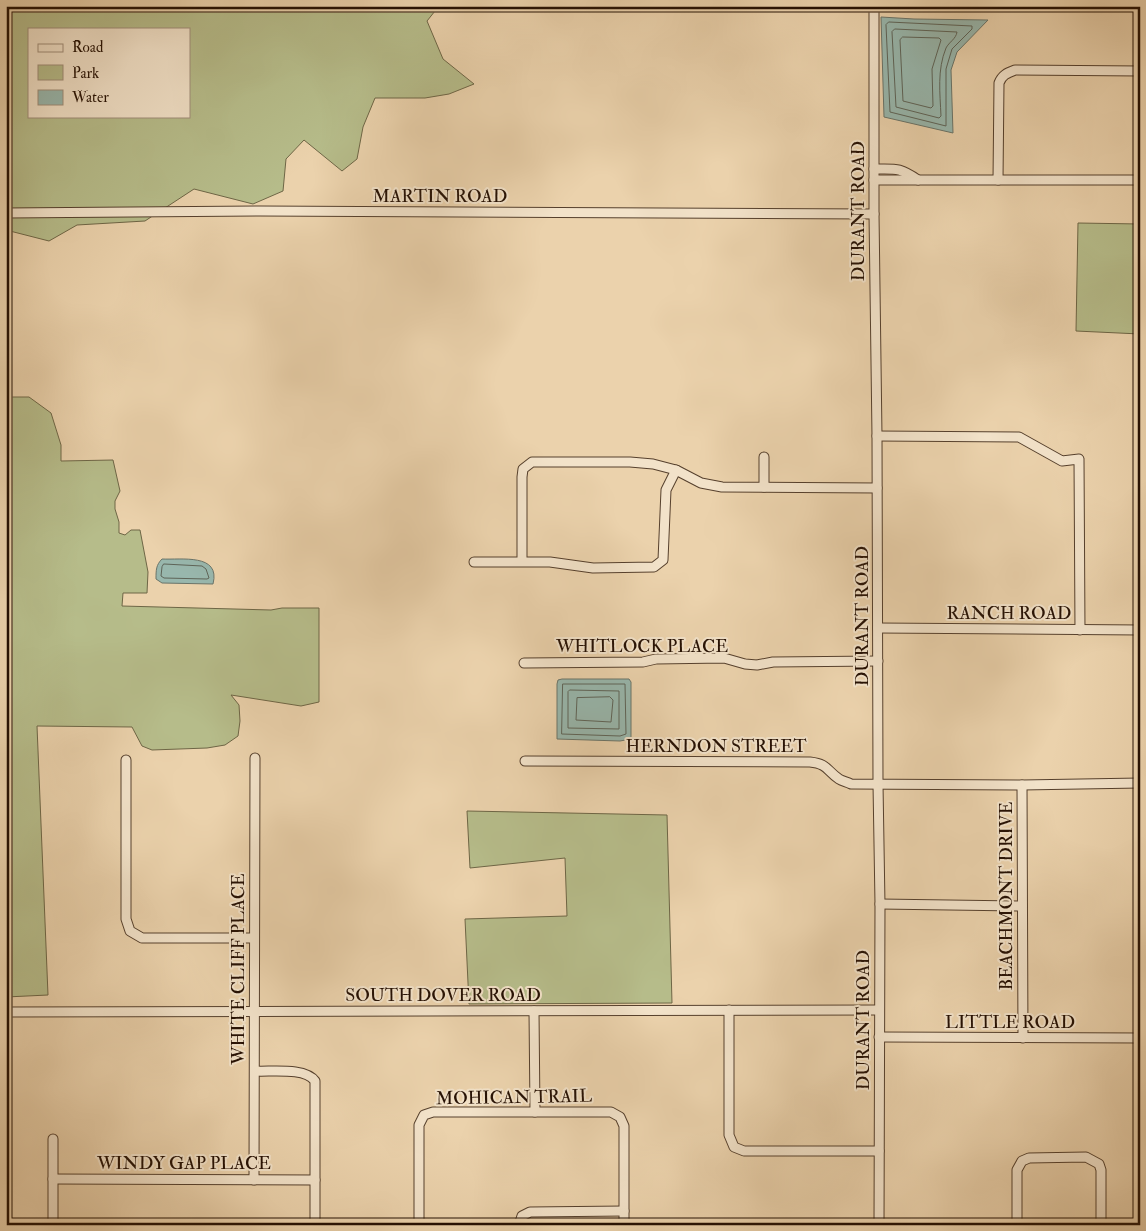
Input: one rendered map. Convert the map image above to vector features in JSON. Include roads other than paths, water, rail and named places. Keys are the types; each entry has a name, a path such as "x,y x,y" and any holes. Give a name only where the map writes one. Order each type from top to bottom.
{"street":[{"name":"DURANT ROAD","path":"874,6 880,904 879,1225"},
{"path":"998,180 999,83 1001,78 1007,73 1015,70 1140,70"},
{"path":"874,169 904,170 918,180"},
{"path":"874,180 1140,180"},
{"name":"MARTIN ROAD","path":"6,213 260,211 874,214"},
{"path":"877,436 1018,437 1062,461 1079,459 1080,630"},
{"path":"764,457 764,487"},
{"path":"522,561 522,476 523,469 528,464 538,462 630,462 652,464 676,470 701,483 713,486 877,488"},
{"path":"474,562 550,562 593,568 654,567 662,560 666,490 676,470"},
{"name":"RANCH ROAD","path":"878,628 1140,630"},
{"name":"WHITLOCK PLACE","path":"524,663 643,662 656,659 724,658 756,665 773,662 878,661"},
{"name":"WHITE CLIFF PLACE","path":"254,1180 255,758"},
{"path":"126,760 126,919 130,931 142,938 254,938"},
{"name":"HERNDON STREET","path":"525,761 810,762 828,767 839,779 851,784 1140,782"},
{"name":"BEACHMONT DRIVE","path":"1022,784 1023,1038"},
{"path":"880,904 1022,906"},
{"path":"729,1010 730,1135 734,1147 744,1151 879,1150"},
{"name":"SOUTH DOVER ROAD","path":"6,1012 879,1010"},
{"path":"534,1011 534,1112"},
{"name":"LITTLE ROAD","path":"879,1038 1140,1038"},
{"path":"254,1071 299,1072 307,1074 315,1081 315,1225"},
{"name":"MOHICAN TRAIL","path":"418,1225 418,1125 424,1115 433,1112 611,1112 620,1117 624,1126 624,1225"},
{"path":"53,1139 53,1225"},
{"path":"1017,1225 1017,1170 1022,1162 1029,1158 1086,1157 1098,1164 1101,1170 1101,1225"},
{"name":"WINDY GAP PLACE","path":"53,1179 315,1180"},
{"path":"519,1225 522,1216 530,1212 624,1211"}],"water":[{"path":"881,17 988,20 957,52 951,70 953,133 884,117"},
{"path":"162,559 189,559 205,563 211,567 214,574 213,584 162,583 156,579 157,568"},
{"path":"629,679 631,682 631,739 620,741 557,739 557,684 558,680"}]}
